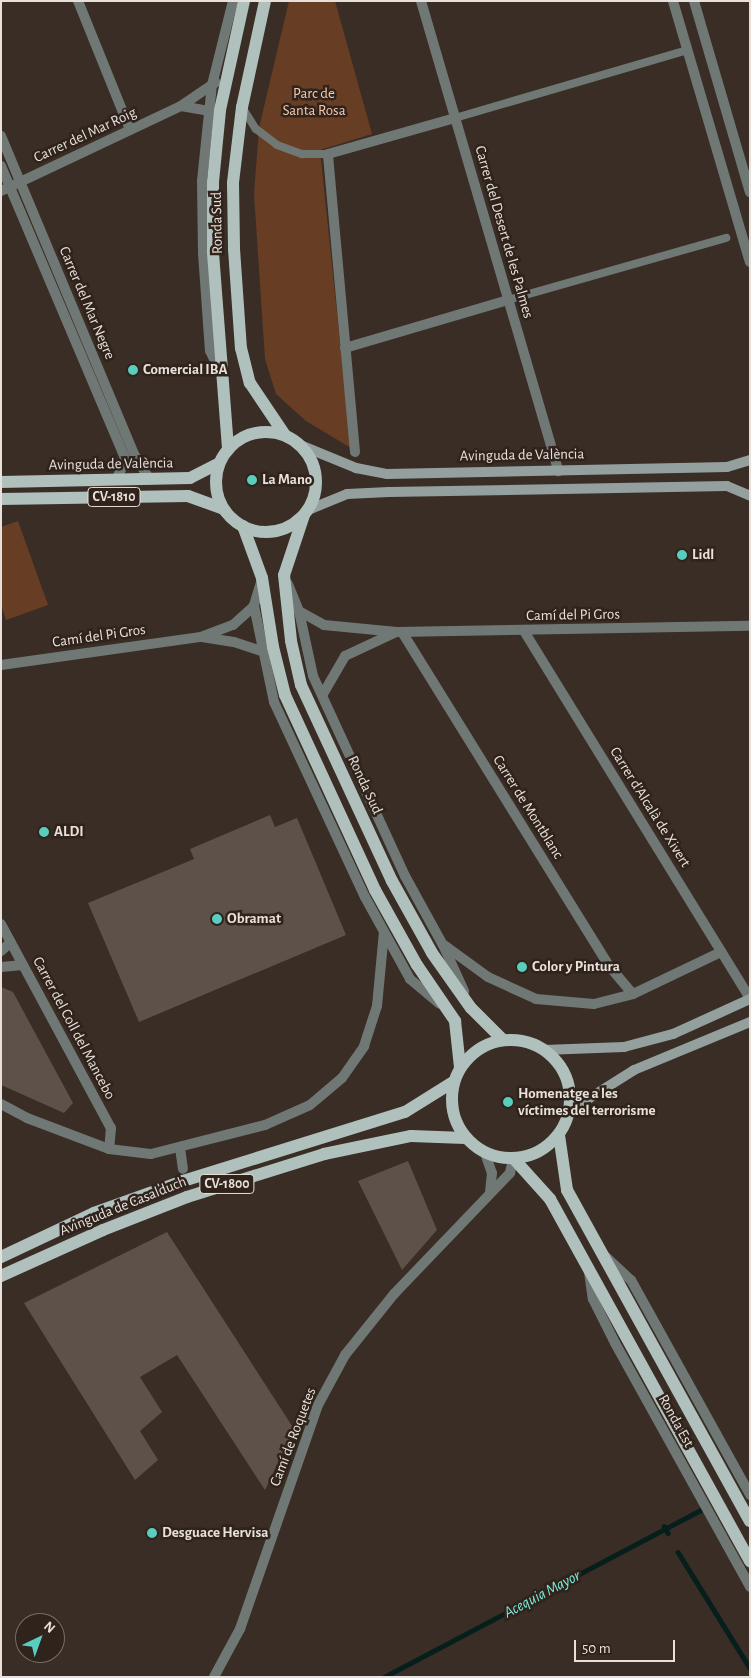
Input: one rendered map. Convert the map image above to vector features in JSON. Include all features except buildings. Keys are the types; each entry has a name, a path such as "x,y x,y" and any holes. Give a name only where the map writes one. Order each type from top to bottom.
{"main road":[{"name":"Ronda Sud","path":"228,448 225,383 213,252 213,182 226,76 244,1"},
{"name":"Ronda Sud","path":"265,1 242,107 233,183 241,348 250,383 285,435"},
{"path":"306,512 316,488 313,464 300,445 285,435 265,431 252,434 228,448 219,463 216,487 223,509 242,526 264,532 286,528 306,512 347,494 727,486 750,496"},
{"name":"Avinguda de València","path":"300,445 356,468 387,474 727,467 750,460"},
{"name":"Avinguda de València","path":"1,482 190,478 219,463"},
{"name":"CV-1810","path":"1,499 188,496 223,509"},
{"name":"Ronda Sud","path":"306,512 284,575 291,641 300,685 392,881 432,953 471,1008 503,1040"},
{"path":"242,526 262,578 273,647 285,695 375,890 441,1004 455,1021 460,1067"},
{"path":"544,1050 564,1074 570,1088 570,1111 559,1135 538,1153 514,1159 485,1153 465,1138 452,1110 453,1082 460,1067 478,1050 503,1040 521,1041 544,1050 624,1047 673,1034 750,999"},
{"path":"570,1111 634,1070 750,1022"},
{"name":"Avinguda de Casalduch","path":"1,1257 94,1213 183,1180 405,1112 453,1082"},
{"name":"Ronda Est","path":"559,1135 567,1190 750,1520"},
{"name":"Avinguda de Casalduch","path":"1,1276 104,1230 187,1197 324,1154 412,1136 465,1138"},
{"name":"Ronda Est","path":"514,1159 550,1199 750,1561"}],"street":[{"path":"78,1 130,130"},
{"name":"Ronda Sud","path":"225,383 210,351 203,253 202,181 212,85 233,1"},
{"name":"Carrer del Desert de les Palmes","path":"421,1 558,471"},
{"path":"673,1 750,262"},
{"path":"694,1 750,192"},
{"path":"242,107 256,129 277,146 302,154 328,154 687,50"},
{"name":"Carrer del Mar Roig","path":"6,189 181,106 226,76"},
{"path":"181,106 209,111"},
{"name":"Carrer del Mar Negre","path":"1,136 135,456 150,480"},
{"path":"328,154 356,452"},
{"name":"Carrer del Mar Negre","path":"1,166 6,189 126,460 116,480"},
{"path":"345,348 726,238"},
{"path":"284,575 300,612 313,676 323,694 404,876 443,944 471,1008"},
{"path":"262,578 254,606 261,651 274,702 384,932 410,979 441,1004"},
{"name":"Camí del Pi Gros","path":"1,665 201,637 233,625 254,606"},
{"name":"Camí del Pi Gros","path":"300,612 324,624 399,632 750,626"},
{"name":"Carrer d'Alcalà de Xivert","path":"524,631 750,999"},
{"name":"Camí del Pi Gros","path":"323,694 345,656 399,632"},
{"name":"Carrer de Montblanc","path":"399,632 610,967 633,994"},
{"name":"Camí del Pi Gros","path":"201,637 234,642 261,651"},
{"name":"Carrer del Coll del Mancebo","path":"1,924 111,1128 109,1149"},
{"path":"1,1104 27,1118 109,1149 151,1154 265,1125 310,1105 342,1078 364,1046 377,1006 384,932"},
{"path":"1,951 11,942"},
{"path":"443,944 488,976 536,999 594,1004 633,994 721,952"},
{"path":"1,967 23,965"},
{"path":"180,1148 183,1169"},
{"path":"485,1153 492,1173 490,1193"},
{"name":"Camí de Roquetes","path":"214,1677 240,1629 318,1405 344,1355 394,1294 468,1220 490,1193 510,1173 514,1159"},
{"name":"Ronda Est","path":"603,1254 631,1280 750,1495"},
{"name":"Ronda Est","path":"588,1266 593,1299 615,1343 750,1587"}],"green space":[{"name":"Parc de Santa Rosa","path":"289,1 335,1 372,134 320,150 351,448 306,421 276,394 265,359 254,194 259,128"},
{"path":"18,521 48,605 6,620 1,605 1,527"}],"waterway":[{"name":"Acequia Mayor","path":"384,1677 701,1510"},
{"name":"Acequia Mayor","path":"664,1526 668,1533"},
{"path":"678,1552 750,1668"}],"place":[{"name":"Comercial IBA","path":"133,370"},
{"name":"La Mano","path":"252,480"},
{"name":"Lidl","path":"682,555"},
{"name":"ALDI","path":"44,832"},
{"name":"Obramat","path":"217,919"},
{"name":"Color y Pintura","path":"522,967"},
{"name":"Homenatge a les víctimes del terrorisme","path":"508,1102"},
{"name":"Desguace Hervisa","path":"152,1533"}]}
